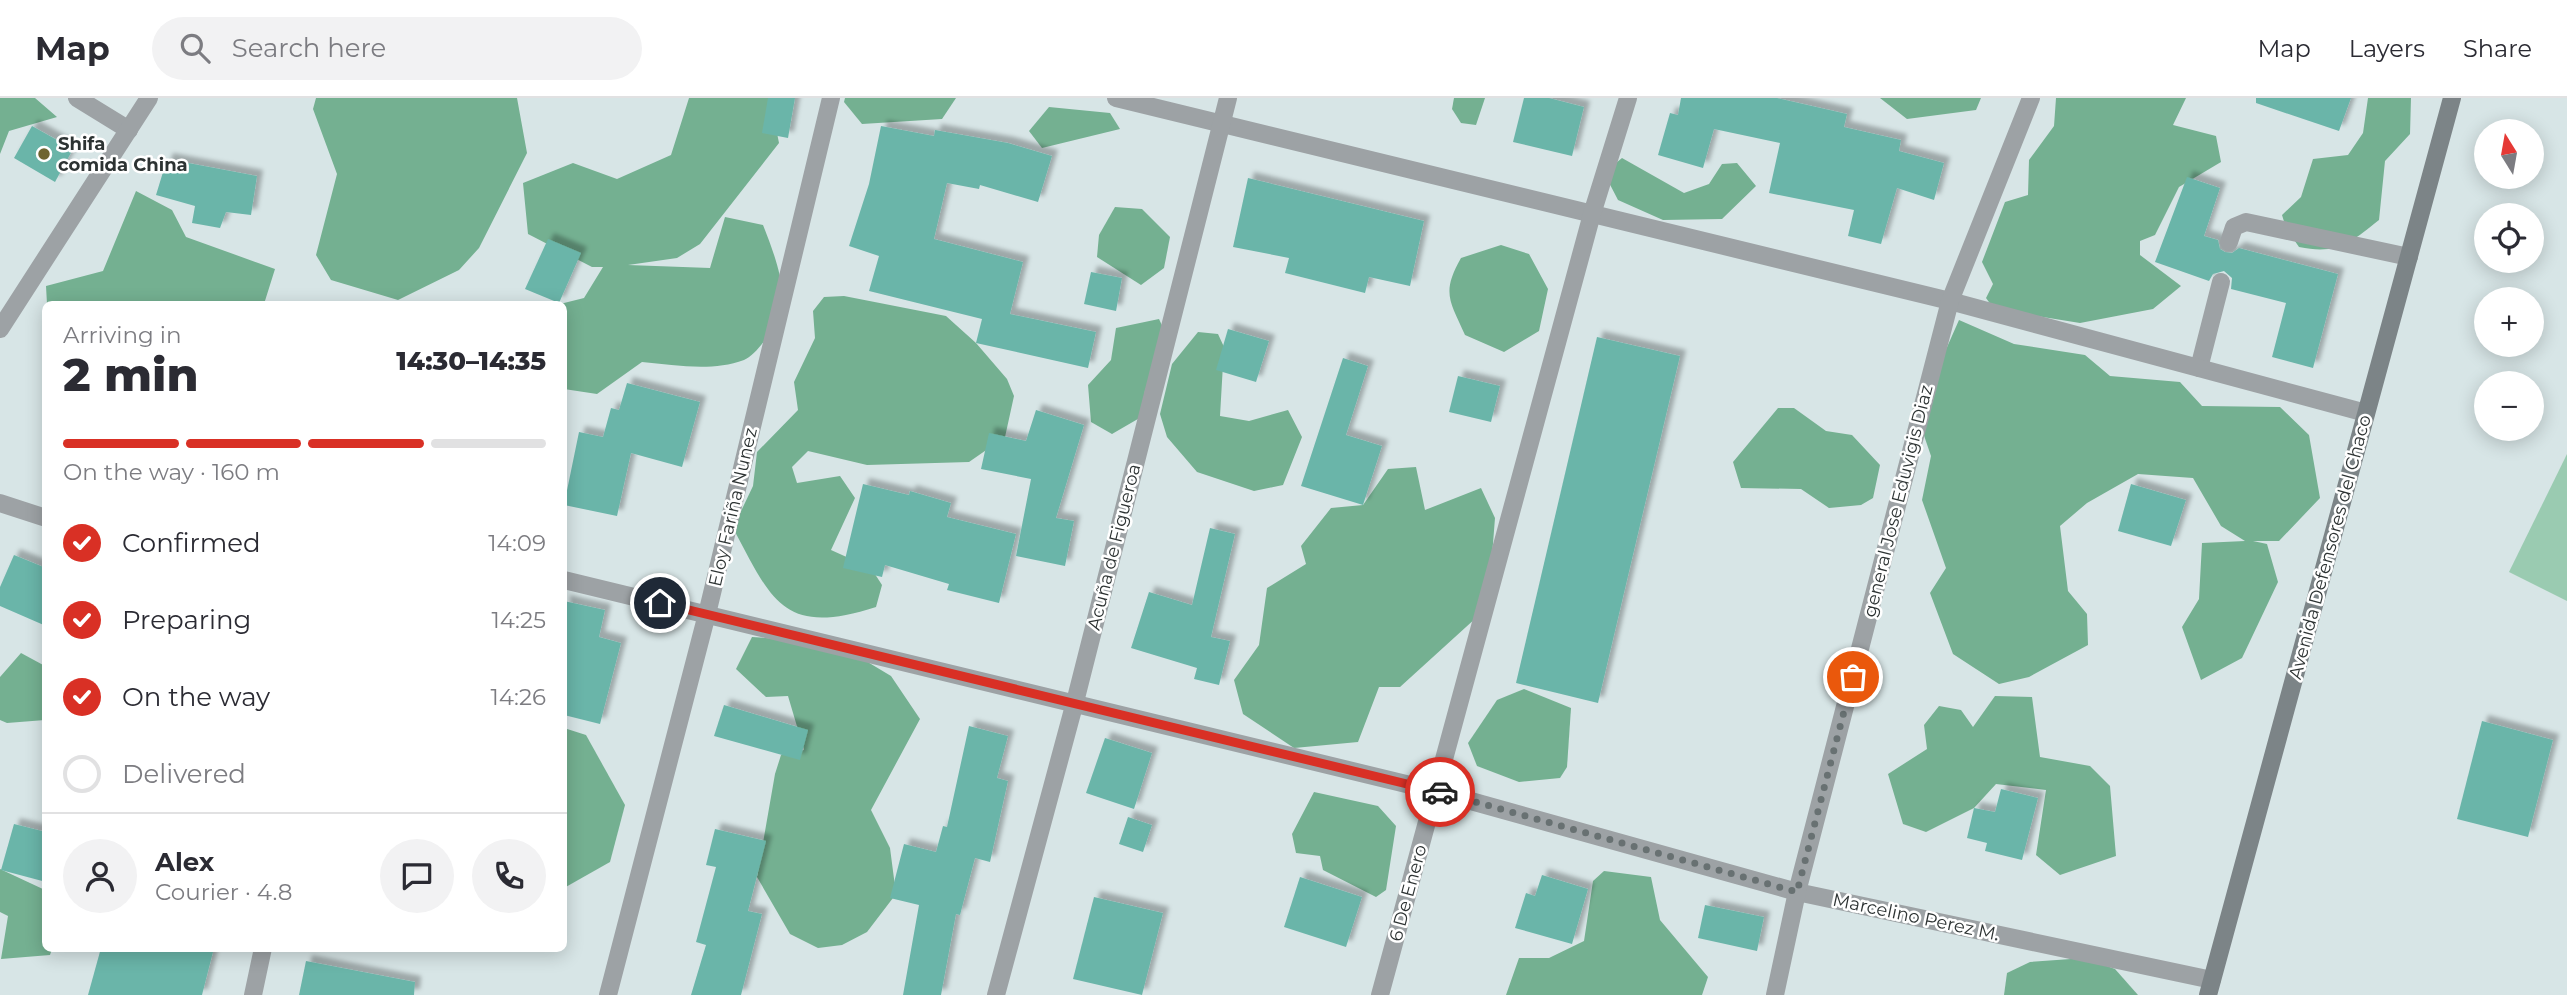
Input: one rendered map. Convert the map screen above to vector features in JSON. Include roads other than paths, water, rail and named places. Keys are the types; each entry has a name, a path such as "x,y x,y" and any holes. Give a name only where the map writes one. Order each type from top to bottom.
{"main road":[{"name":"Avenida Defensores del Chaco","path":"2210,988 2452,98"}],"street":[{"path":"77,98 129,130"},
{"path":"0,329 149,98"},
{"name":"Eloy Fariña Nunez","path":"608,995 708,614 831,98"},
{"path":"1116,98 1221,126 1950,301 2366,413"},
{"name":"Acuña de Figueroa","path":"996,995 1075,702 1228,98"},
{"name":"6 De Enero","path":"1380,995 1592,214 1628,98"},
{"name":"general Jose Eduvigis Diaz","path":"1775,995 1797,892 1950,301 2031,98"},
{"path":"2229,243 2234,227 2246,222 2409,257"},
{"path":"2199,368 2221,282"},
{"path":"0,503 42,517"},
{"name":"Marcelino Perez M.","path":"567,581 1435,791 1797,892 2210,988"},
{"path":"253,995 262,952"}],"place":[{"name":"Shifa comida China","path":"44,154"}]}
